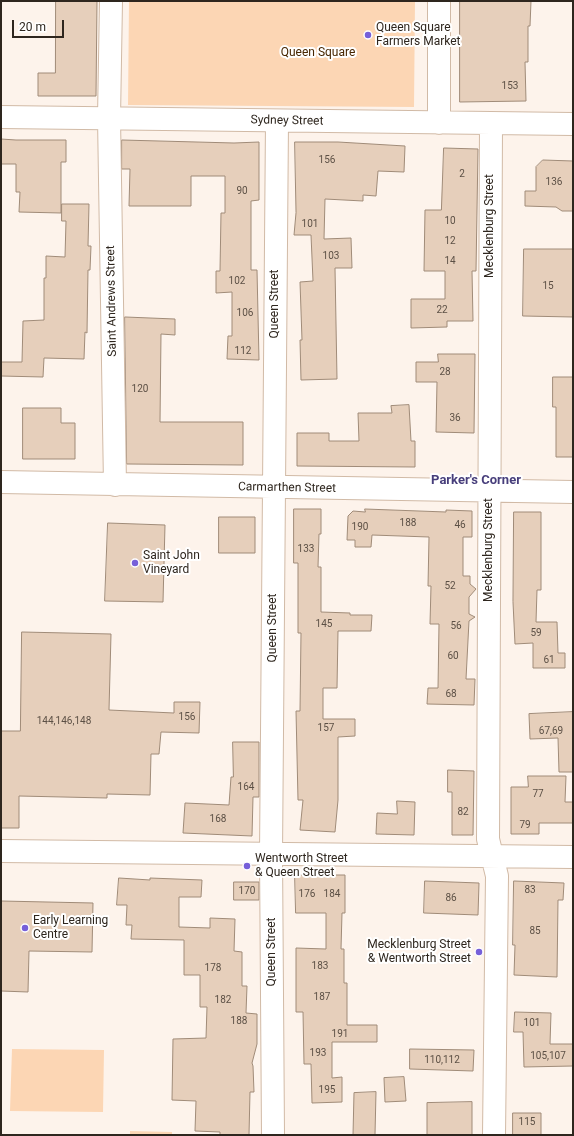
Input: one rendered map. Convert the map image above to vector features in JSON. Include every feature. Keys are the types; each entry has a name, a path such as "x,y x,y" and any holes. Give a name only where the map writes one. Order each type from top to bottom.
{"street":[{"name":"Saint Andrews Street","path":"111,1 109,118 115,484"},
{"path":"439,1 439,123"},
{"name":"Sydney Street","path":"1,117 573,124"},
{"name":"Queen Street","path":"274,1135 271,854 277,120"},
{"name":"Mecklenburg Street","path":"491,124 488,840 496,876 494,1135"},
{"name":"Carmarthen Street","path":"1,482 573,492"},
{"path":"1,851 573,857"}],"green space":[{"name":"Queen Square","path":"129,1 415,1 414,107 128,105"},
{"path":"12,1049 104,1050 103,1112 10,1111"},
{"path":"130,1131 172,1132 172,1135 130,1135"}],"building":[{"path":"56,1 97,1 96,96 38,96 38,73 55,73"},
{"path":"460,1 531,1 530,26 528,26 528,62 525,62 526,101 460,102"},
{"path":"1,139 66,140 66,162 61,162 61,213 19,212 20,192 16,192 16,164 1,164"},
{"path":"122,140 234,143 259,142 259,200 251,201 251,270 257,270 259,360 227,359 228,336 232,336 232,292 216,293 216,271 220,271 221,213 225,213 225,176 191,176 191,206 129,206 130,169 122,169"},
{"path":"295,142 338,142 405,146 404,172 378,171 376,196 363,195 363,201 325,199 324,239 351,238 352,268 335,268 337,379 301,380 300,340 302,340 300,282 313,281 311,235 294,235 296,213"},
{"path":"444,148 478,149 476,271 472,271 473,321 447,321 447,327 411,328 411,299 445,299 445,271 424,271 425,210 441,210"},
{"path":"543,160 573,161 573,211 562,211 556,207 525,206 525,191 536,191 536,167"},
{"path":"62,204 89,204 88,246 91,246 90,270 88,270 87,333 85,332 84,359 44,358 43,377 1,376 1,362 22,362 23,321 44,320 44,278 46,278 46,256 65,257 66,221 62,221"},
{"path":"524,249 573,249 573,317 523,316"},
{"path":"125,317 175,319 175,335 161,334 160,422 243,422 243,465 127,464"},
{"path":"438,354 475,354 474,433 436,432 437,382 416,382 416,362 438,362"},
{"path":"553,377 573,377 573,457 556,457 556,407 553,407"},
{"path":"409,405 411,441 415,441 415,467 297,466 297,433 329,433 329,441 359,441 358,413 392,413 391,406"},
{"path":"23,408 61,408 61,423 75,423 75,459 23,459"},
{"path":"294,509 321,509 321,534 319,534 318,567 321,567 321,612 350,613 350,615 372,615 371,631 338,631 337,688 323,688 323,719 355,719 355,736 338,737 338,800 335,832 300,830 303,800 298,800 296,711 300,711 301,633 298,633 298,563 294,563"},
{"path":"365,509 446,512 446,510 472,511 472,537 463,537 463,576 470,576 470,584 476,589 469,597 469,614 475,617 469,621 466,679 475,679 474,705 427,704 428,688 438,688 439,624 430,624 431,586 428,586 429,537 372,535 371,547 355,547 355,540 347,540 348,516 353,511 365,512"},
{"path":"514,512 541,512 541,590 537,590 536,622 557,622 558,653 565,653 565,668 533,668 533,643 515,644 513,602"},
{"path":"219,517 255,517 255,553 219,553"},
{"name":"Saint John Vineyard","path":"108,523 165,525 163,602 105,601"},
{"path":"22,632 111,634 109,710 174,713 174,702 200,702 199,733 161,732 159,754 151,754 150,795 107,794 107,798 19,796 19,828 1,828 1,731 20,731"},
{"path":"573,712 573,772 559,772 558,738 530,739 529,714"},
{"path":"233,742 259,742 259,797 253,797 252,836 183,833 185,803 229,805 231,777 233,777"},
{"path":"448,770 474,771 473,835 452,835 452,792 448,792"},
{"path":"528,776 566,776 565,802 573,802 573,823 539,823 539,834 511,834 511,787 528,787"},
{"path":"397,801 415,802 414,835 376,834 377,813 397,814"},
{"path":"295,875 345,875 345,913 342,913 341,949 344,949 344,983 347,983 347,1025 377,1025 377,1042 332,1042 332,1078 342,1077 342,1102 312,1103 311,1064 304,1064 303,1012 296,1012 296,948 326,949 326,913 296,913"},
{"path":"119,878 150,880 150,878 202,880 201,897 179,897 179,927 210,928 210,918 235,919 234,951 242,952 242,986 247,986 246,1013 257,1014 257,1044 252,1063 254,1092 250,1092 249,1135 220,1135 220,1132 195,1131 196,1101 172,1100 173,1039 206,1038 207,1007 200,1007 200,975 184,975 184,940 131,939 132,925 126,925 127,905 117,905"},
{"path":"425,881 479,883 478,915 424,913"},
{"path":"514,881 564,883 563,900 558,900 557,977 514,975"},
{"path":"234,882 259,882 259,900 234,900"},
{"path":"1,901 93,903 92,952 29,951 28,992 1,991"},
{"path":"515,1012 551,1013 550,1044 573,1044 573,1066 524,1067 523,1032 514,1032"},
{"path":"410,1049 474,1050 473,1071 410,1069"},
{"path":"404,1077 406,1101 385,1102 384,1078"},
{"path":"376,1092 375,1135 353,1135 354,1093"},
{"path":"472,1102 472,1135 427,1135 427,1103"},
{"path":"513,1113 541,1113 541,1135 513,1135"}],"place":[{"name":"Queen Square Farmers Market","path":"368,35"},
{"name":"Saint John Vineyard","path":"135,563"},
{"name":"Wentworth Street & Queen Street","path":"247,866"},
{"name":"Early Learning Centre","path":"25,928"},
{"name":"Mecklenburg Street & Wentworth Street","path":"479,952"}],"district":[{"name":"Parker's Corner","path":"476,481"}]}
